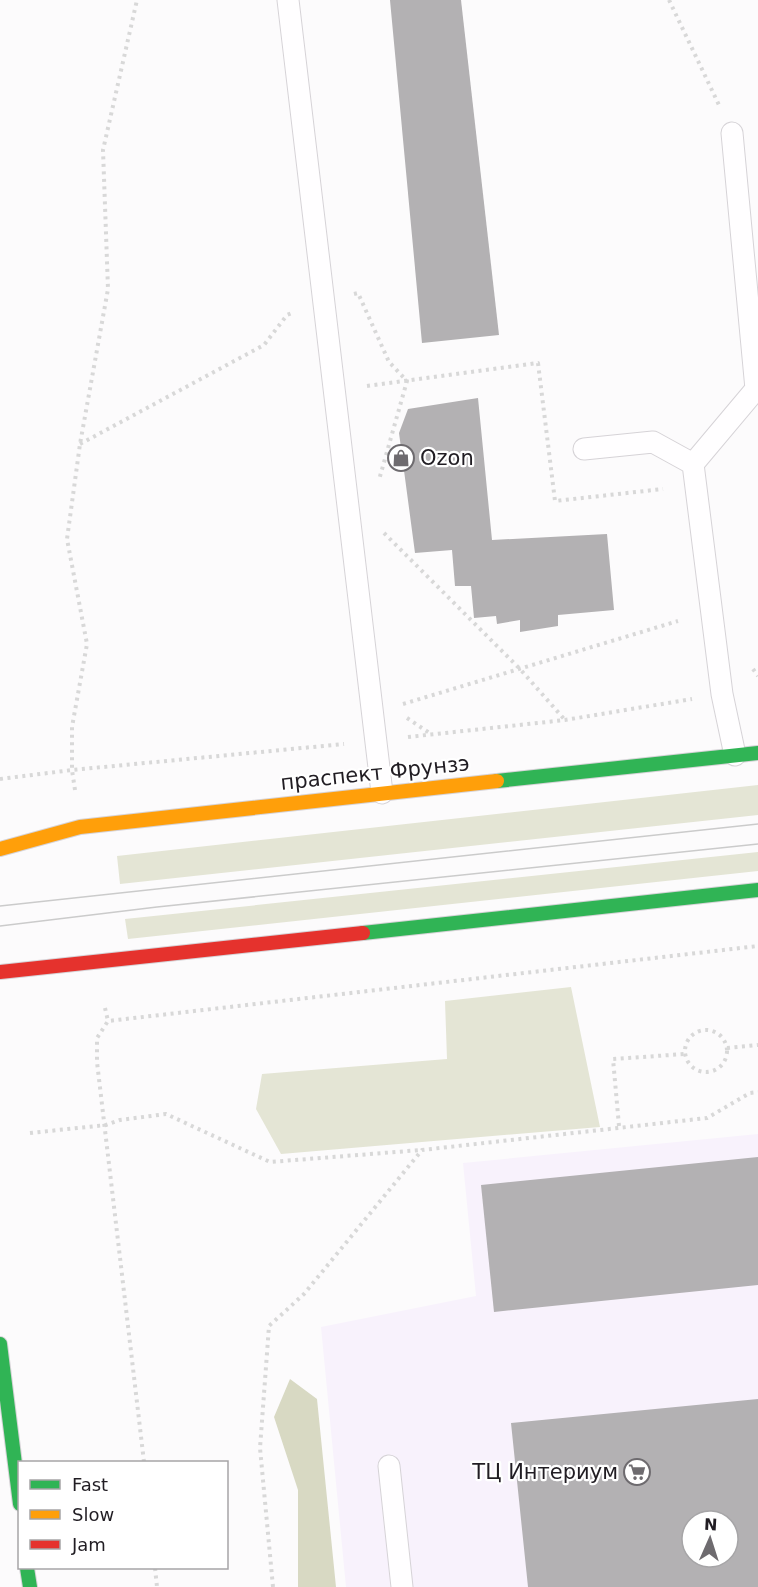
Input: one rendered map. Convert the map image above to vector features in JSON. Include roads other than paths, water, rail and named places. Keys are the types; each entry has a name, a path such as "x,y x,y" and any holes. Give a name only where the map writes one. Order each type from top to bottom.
{"main road":[{"name":"праспект Фрунзэ","path":"0,849 80,827 758,753"},
{"path":"0,972 758,890"},
{"path":"0,1344 18,1488"},
{"path":"27,1569 30,1587"}],"lane":[{"path":"288,0 382,793"},
{"path":"732,133 756,389 693,464 722,694 735,755"},
{"path":"584,449 653,442 693,464"},
{"path":"389,1466 402,1587"}],"tram line":[{"path":"0,906 758,824"},
{"path":"0,926 157,907 758,844"}],"place":[{"name":"Ozon","path":"401,458"},
{"name":"ТЦ Интериум","path":"637,1472"}]}
